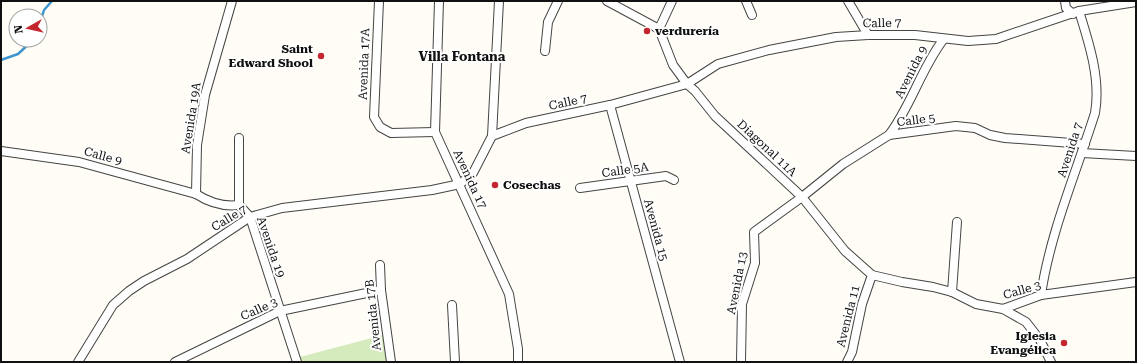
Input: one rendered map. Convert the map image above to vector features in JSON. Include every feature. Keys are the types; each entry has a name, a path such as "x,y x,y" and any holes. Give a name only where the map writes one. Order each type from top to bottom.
{"street":[{"name":"Avenida 19A","path":"196,194 197,145 205,95 232,1"},
{"name":"Avenida 17A","path":"379,1 374,117 380,127 390,133 435,132"},
{"name":"Avenida 17","path":"439,1 435,132 509,294 518,349 518,362"},
{"path":"460,184 473,173 492,136 499,1"},
{"path":"545,51 548,22 558,1"},
{"path":"607,1 659,29 672,1"},
{"path":"746,1 752,15"},
{"path":"848,1 868,35"},
{"name":"Avenida 7","path":"1042,295 1043,281 1058,226 1085,144 1097,98 1090,47 1076,12 1066,8 1066,1"},
{"name":"Calle 7","path":"492,136 526,123 610,105 688,84 718,64 769,50 829,39 868,35 915,35 943,40 968,41 996,39 1076,12 1136,2"},
{"name":"Diagonal 11A","path":"659,29 673,65 715,116 802,198 845,251 872,275"},
{"name":"Avenida 9","path":"889,135 897,124 931,55 943,40"},
{"name":"Avenida 15","path":"610,105 680,362"},
{"name":"Calle 5","path":"754,232 802,198 843,164 889,135 956,126 975,128 990,135 1005,138 1085,144"},
{"path":"239,138 239,205"},
{"name":"Calle 9","path":"1,151 79,162 196,194 209,202 229,206 239,205"},
{"path":"1082,153 1136,156"},
{"name":"Calle 5A","path":"580,188 666,176 674,180"},
{"name":"Calle 7","path":"78,362 113,305 118,300 144,281 187,259 250,217 282,208 432,190 460,184"},
{"name":"Avenida 19","path":"239,205 250,217 297,362"},
{"path":"952,292 957,222"},
{"name":"Avenida 13","path":"741,362 742,304 755,264 754,232"},
{"name":"Avenida 17B","path":"380,265 381,290 391,362"},
{"name":"Calle 3","path":"872,275 952,292 976,304 1004,309 1042,295 1136,282"},
{"name":"Avenida 11","path":"847,362 852,352 862,304 872,275"},
{"name":"Calle 3","path":"175,362 280,311 381,290"},
{"path":"452,305 455,362"},
{"path":"1004,309 1026,322 1040,340 1051,362"}],"green space":[{"path":"387,334 391,362 297,362 296,358"}],"waterway":[{"path":"46,8 52,1"},
{"path":"1,60 18,54 24,48"}],"place":[{"name":"verdurería","path":"647,31"},
{"name":"Saint Edward Shool","path":"321,56"},
{"name":"Cosechas","path":"495,185"},
{"name":"Iglesia Evangélica","path":"1064,343"}],"district":[{"name":"Villa Fontana","path":"462,56"}]}
